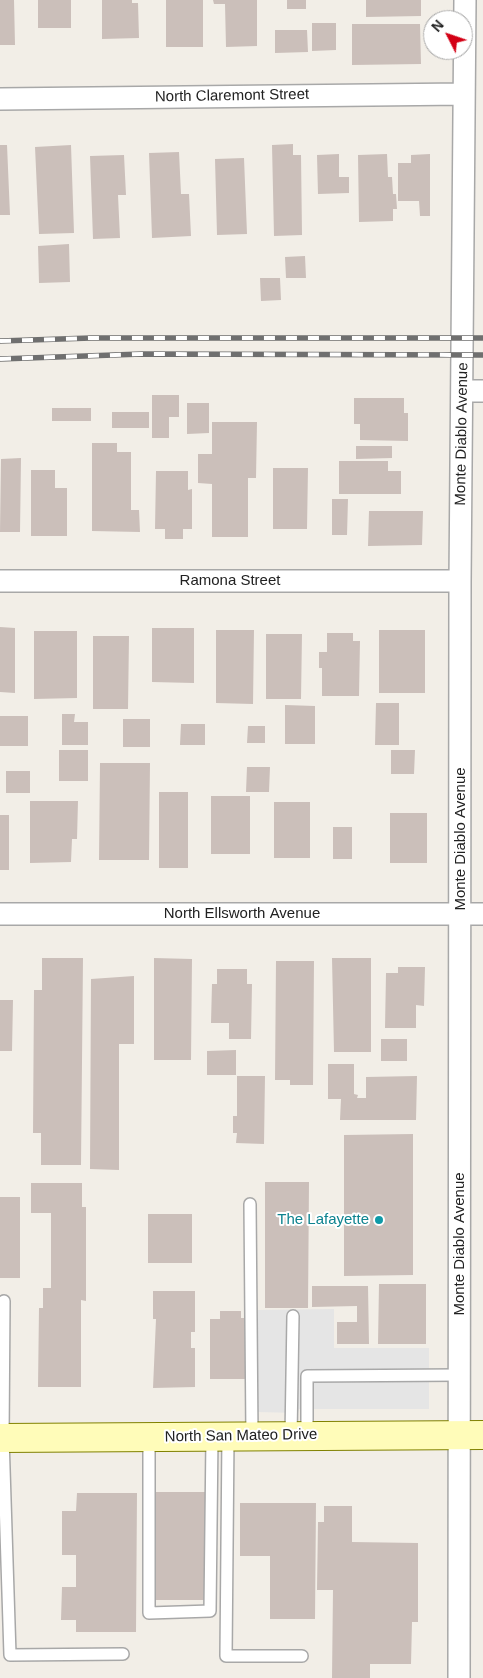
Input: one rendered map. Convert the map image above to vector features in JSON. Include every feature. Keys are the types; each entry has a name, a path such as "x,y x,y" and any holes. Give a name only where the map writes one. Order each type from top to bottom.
{"main road":[{"name":"North San Mateo Drive","path":"1,1438 471,1435"}],"street":[{"name":"Monte Diablo Avenue","path":"459,1678 471,1435 459,1375 460,580 473,391 473,303 464,94 465,0"},
{"name":"North Claremont Street","path":"0,99 464,94"},
{"name":"Ramona Street","path":"0,581 460,580"},
{"name":"North Ellsworth Avenue","path":"0,914 483,914"}],"lane":[{"path":"149,1437 149,1613 210,1611 230,1436 250,1204"},
{"path":"4,1301 1,1438 10,1655 123,1654"},
{"path":"293,1316 299,1436"},
{"path":"299,1436 307,1376 459,1375"},
{"path":"230,1436 226,1656 302,1656"}],"shaded area":[{"path":"334,1309 334,1348 429,1348 429,1409 299,1409 298,1413 257,1412 258,1310"}],"building":[{"path":"0,0 14,0 15,45 0,45"},
{"path":"38,0 71,0 71,28 38,28"},
{"path":"102,0 132,0 132,3 138,3 139,38 102,39"},
{"path":"166,0 203,0 203,47 166,47"},
{"path":"213,0 257,0 257,46 226,47 225,4 214,4"},
{"path":"287,0 306,0 306,9 287,9"},
{"path":"366,0 421,0 421,16 366,17"},
{"path":"312,23 336,23 336,50 312,51"},
{"path":"352,24 420,24 421,64 352,65"},
{"path":"275,30 307,30 308,52 275,53"},
{"path":"293,144 293,155 301,155 302,235 274,236 272,145"},
{"path":"0,145 7,145 10,215 0,215"},
{"path":"71,145 74,233 39,234 35,147"},
{"path":"179,152 181,194 189,194 191,236 152,238 149,153"},
{"path":"339,154 339,177 349,177 349,193 318,194 317,155"},
{"path":"387,154 388,177 392,177 393,194 396,194 397,209 393,209 393,221 359,222 358,155"},
{"path":"430,154 430,216 420,216 419,201 398,201 398,163 411,163 411,155"},
{"path":"124,155 126,195 118,195 120,238 93,239 90,156"},
{"path":"244,158 247,234 217,235 215,159"},
{"path":"69,244 70,282 39,283 38,246"},
{"path":"305,256 306,278 286,278 285,257"},
{"path":"260,278 280,278 281,300 261,301"},
{"path":"152,395 179,395 179,417 169,417 169,438 152,438"},
{"path":"354,398 404,398 404,413 408,413 408,441 360,440 360,424 354,424"},
{"path":"187,403 209,403 209,433 187,434"},
{"path":"52,408 91,408 91,421 52,421"},
{"path":"112,412 149,412 149,428 112,428"},
{"path":"212,422 257,422 256,478 248,478 248,537 212,537 212,484 198,483 198,454 212,454"},
{"path":"92,443 117,443 117,452 131,452 131,510 139,510 140,532 92,531"},
{"path":"356,446 392,446 392,458 356,459"},
{"path":"21,458 20,532 0,532 1,459"},
{"path":"339,461 388,461 388,471 401,471 401,494 339,494"},
{"path":"273,468 308,468 307,529 273,529"},
{"path":"31,470 55,470 55,488 67,488 67,536 31,536"},
{"path":"156,471 188,471 188,490 192,489 192,529 183,529 183,539 165,539 165,529 155,529"},
{"path":"332,499 348,499 347,535 332,535"},
{"path":"369,511 423,511 422,545 368,546"},
{"path":"0,627 15,628 15,693 0,692"},
{"path":"152,628 194,628 194,683 152,682"},
{"path":"216,630 254,630 253,704 216,703"},
{"path":"379,630 425,630 425,693 379,693"},
{"path":"34,631 77,631 77,698 34,699"},
{"path":"327,633 353,633 353,641 360,641 359,696 322,696 322,668 319,668 319,652 327,652"},
{"path":"266,634 302,634 301,699 266,699"},
{"path":"93,636 129,636 128,709 93,709"},
{"path":"376,703 399,703 399,745 375,745"},
{"path":"285,705 315,706 315,744 285,744"},
{"path":"62,714 75,714 74,722 88,722 88,745 62,745"},
{"path":"0,716 28,716 28,746 0,746"},
{"path":"123,719 150,719 150,747 123,747"},
{"path":"181,724 205,724 205,745 180,745"},
{"path":"248,726 265,726 265,743 247,743"},
{"path":"59,750 88,750 88,781 59,781"},
{"path":"391,750 415,750 414,774 391,774"},
{"path":"100,763 150,763 149,860 99,860"},
{"path":"247,767 270,767 269,792 246,792"},
{"path":"6,771 30,771 30,793 6,793"},
{"path":"159,792 188,792 188,868 159,868"},
{"path":"211,796 250,796 250,854 211,854"},
{"path":"30,801 78,801 77,839 72,839 71,862 30,863"},
{"path":"274,802 310,802 310,858 274,858"},
{"path":"390,813 427,813 427,863 390,863"},
{"path":"0,815 9,815 9,870 0,870"},
{"path":"333,827 352,827 352,859 333,859"},
{"path":"42,958 83,958 81,1165 41,1165 41,1133 33,1133 34,990 42,990"},
{"path":"154,958 192,959 191,1060 154,1060"},
{"path":"332,958 371,958 371,1052 334,1052"},
{"path":"276,961 314,961 313,1085 290,1085 290,1080 275,1080"},
{"path":"398,967 425,967 424,1006 416,1005 416,1028 385,1028 386,973 398,973"},
{"path":"217,969 247,969 247,984 252,984 251,1039 229,1039 229,1023 211,1023 212,984 217,984"},
{"path":"134,976 134,1044 119,1044 119,1170 90,1169 91,979"},
{"path":"0,1000 13,1000 12,1051 0,1051"},
{"path":"381,1039 407,1039 407,1061 381,1061"},
{"path":"236,1050 236,1075 207,1075 207,1051"},
{"path":"328,1064 354,1064 354,1094 358,1095 357,1098 366,1098 366,1077 417,1076 416,1120 340,1120 341,1099 328,1099"},
{"path":"237,1076 265,1076 264,1144 236,1143 237,1133 233,1133 233,1116 237,1116"},
{"name":"The Lafayette","path":"413,1134 413,1275 344,1276 344,1135"},
{"path":"265,1182 309,1182 308,1308 265,1308"},
{"path":"31,1183 82,1183 82,1207 86,1207 86,1301 81,1300 81,1387 38,1387 39,1308 43,1308 43,1288 51,1288 51,1213 31,1213"},
{"path":"0,1197 20,1197 20,1278 0,1278"},
{"path":"148,1214 192,1214 192,1263 148,1263"},
{"path":"379,1284 426,1284 426,1344 378,1344"},
{"path":"312,1286 368,1286 369,1344 337,1344 337,1322 357,1322 357,1306 312,1307"},
{"path":"153,1291 195,1291 195,1332 191,1332 191,1348 195,1348 195,1387 153,1388 156,1319 153,1319"},
{"path":"220,1311 241,1311 241,1318 246,1318 246,1379 210,1379 210,1319 220,1319"},
{"path":"155,1492 207,1492 206,1600 154,1600"},
{"path":"77,1493 137,1493 136,1632 76,1632 76,1620 61,1620 62,1587 76,1587 76,1555 62,1555 62,1511 76,1511"},
{"path":"240,1503 316,1503 315,1619 270,1619 270,1556 240,1556"},
{"path":"324,1506 352,1506 352,1542 418,1543 418,1622 412,1622 411,1664 370,1664 370,1678 332,1678 333,1590 317,1590 318,1522 324,1522"}],"railway":[{"path":"0,341 91,338 483,338"},
{"path":"0,359 142,354 483,355"}],"place":[{"name":"The Lafayette","path":"379,1220"}]}
